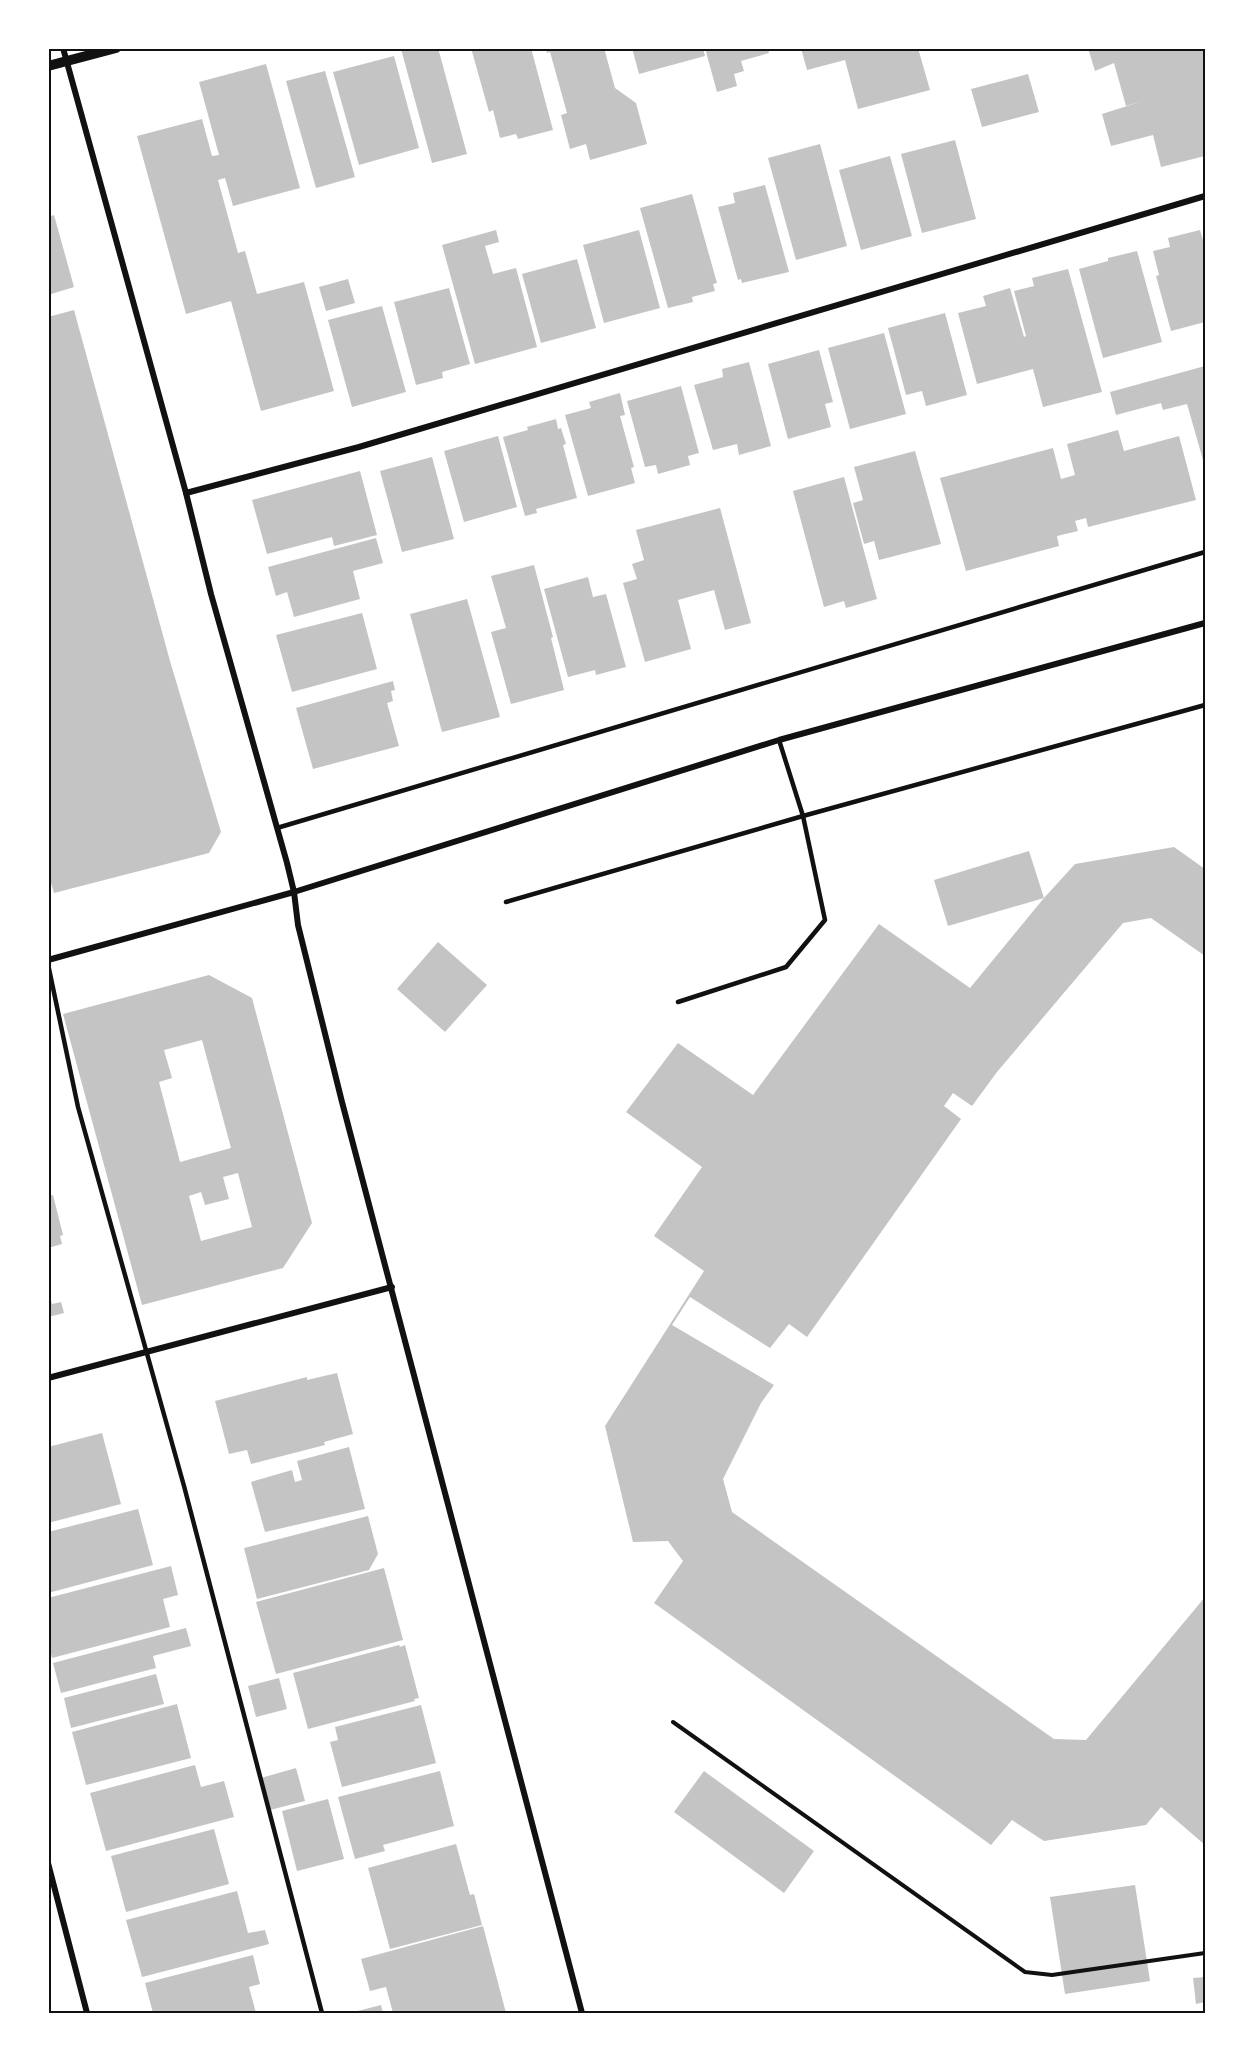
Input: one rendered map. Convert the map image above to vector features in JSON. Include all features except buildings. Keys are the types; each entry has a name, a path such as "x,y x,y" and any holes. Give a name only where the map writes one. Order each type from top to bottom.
{"street":[{"path":"63,48 294,892 298,925 342,1102 582,2013"},
{"path":"48,66 116,48"},
{"path":"186,494 359,447 1205,196"},
{"path":"48,962 294,892 779,740 1205,623"},
{"path":"48,1378 392,1287"},
{"path":"48,1863 87,2013"}],"lane":[{"path":"277,828 1205,552"},
{"path":"506,902 803,816 1205,705"},
{"path":"678,1002 786,967 825,920 803,816 779,740"},
{"path":"48,962 78,1107 148,1351 322,2013"}],"path":[{"path":"673,1722 1025,1972 1052,1975 1205,1953"}]}
